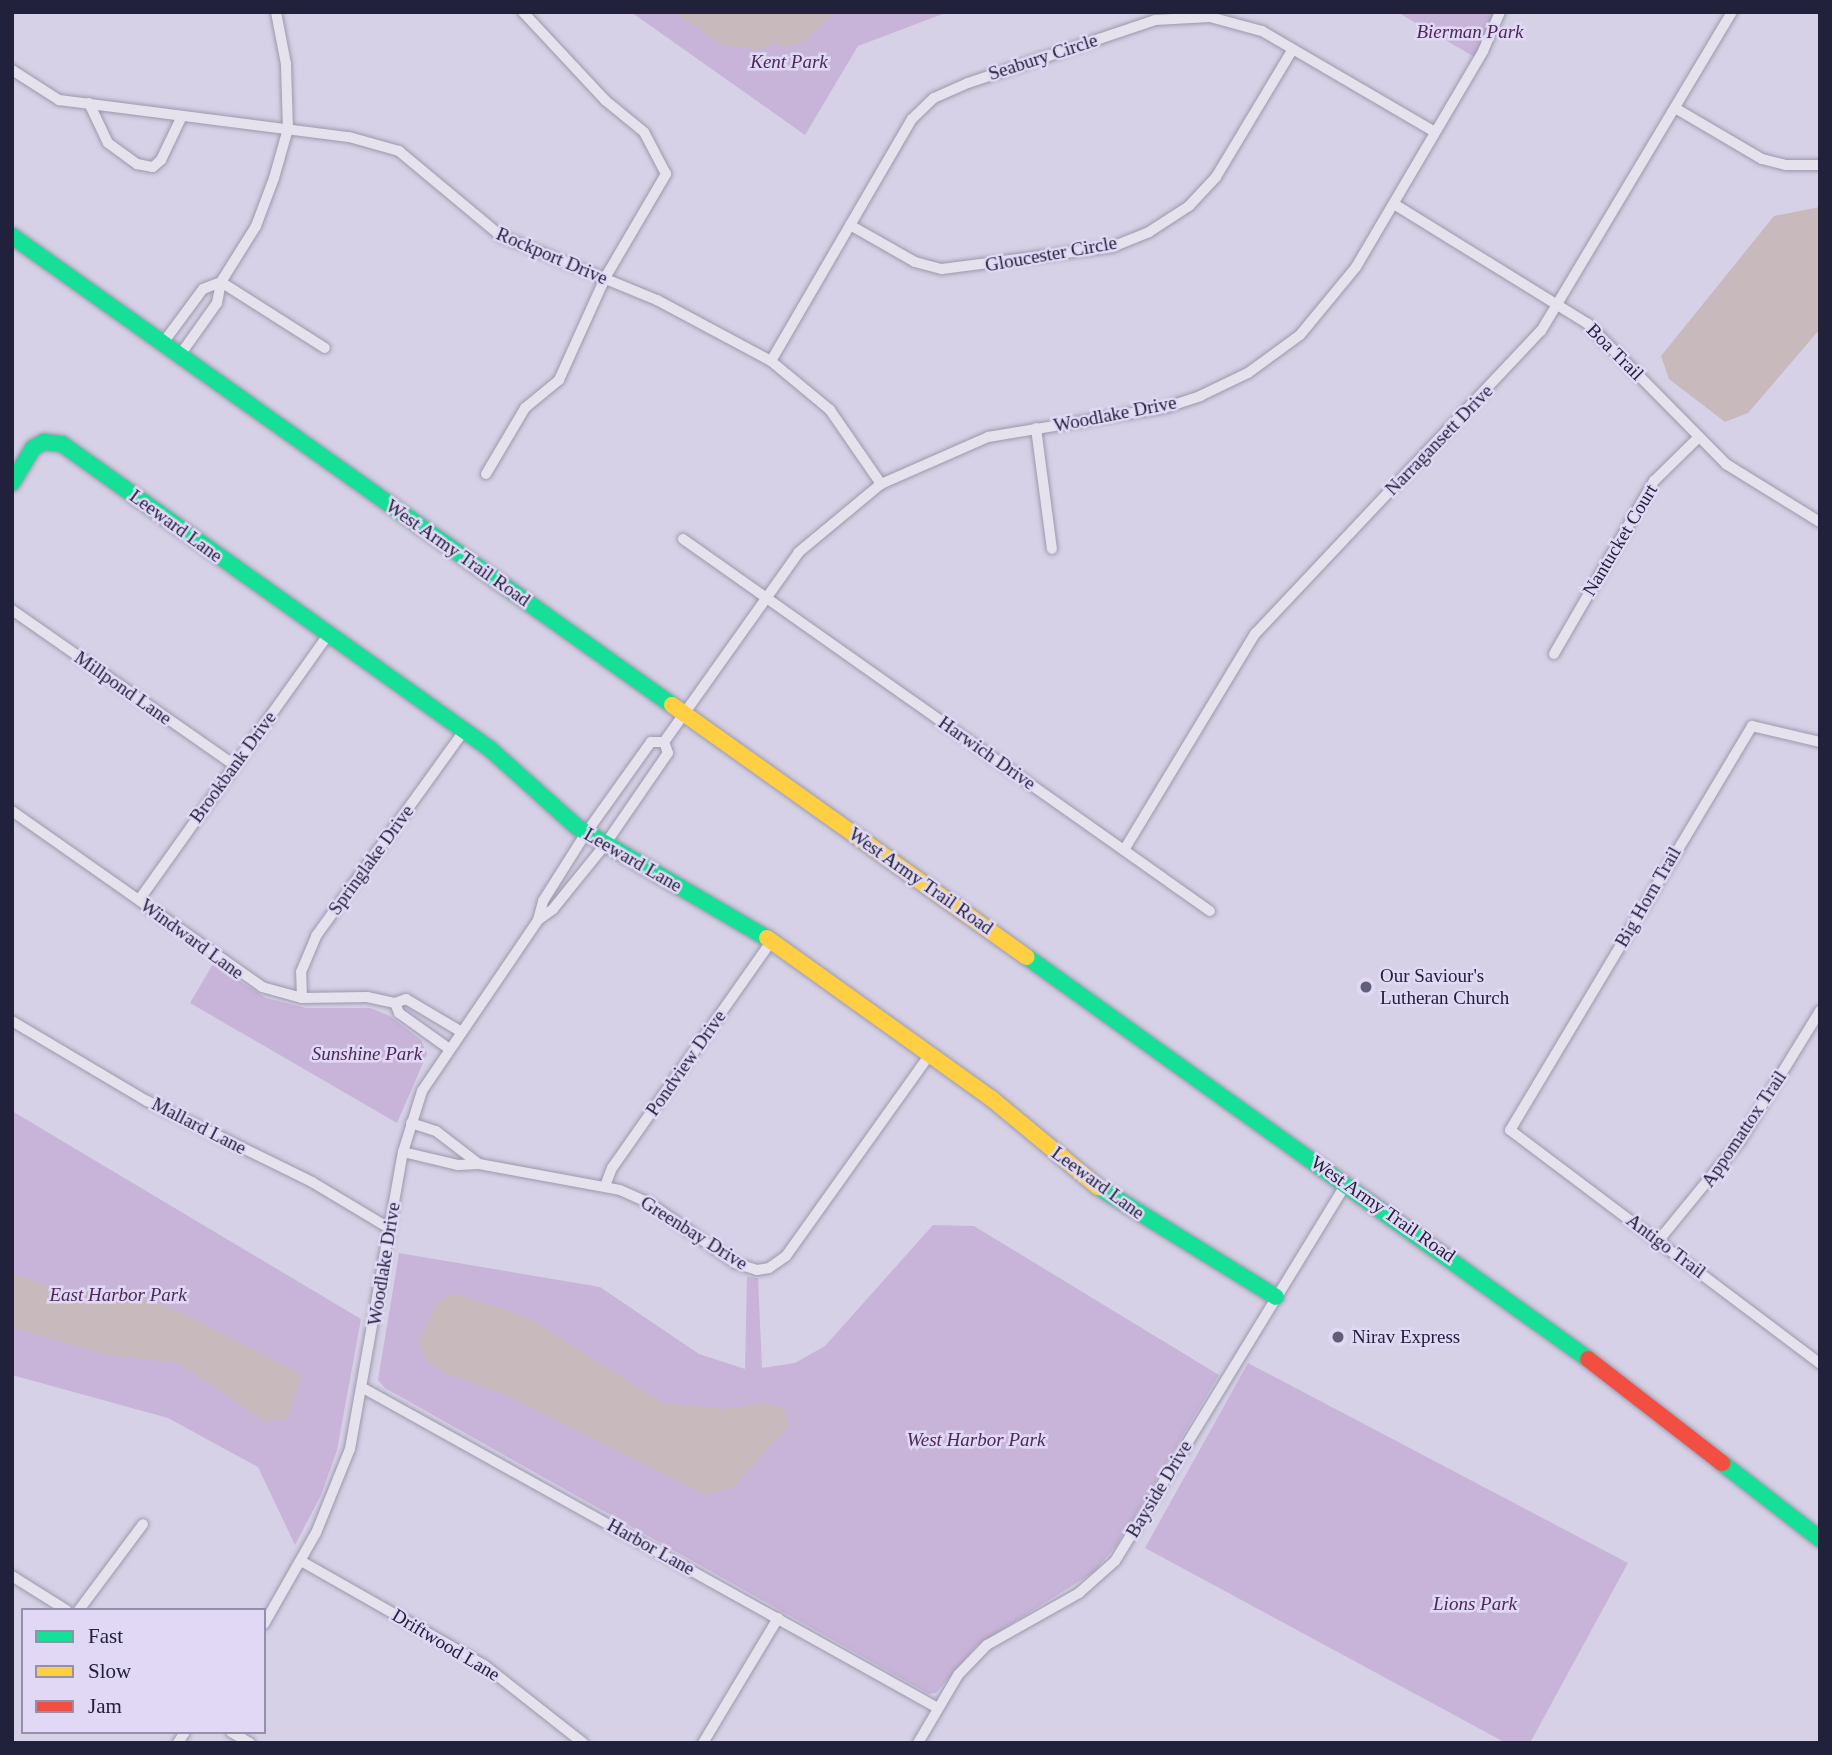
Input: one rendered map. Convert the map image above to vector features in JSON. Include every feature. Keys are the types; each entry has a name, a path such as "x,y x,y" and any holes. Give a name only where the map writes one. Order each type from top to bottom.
{"main road":[{"name":"West Army Trail Road","path":"12,236 1583,1352 1820,1539"},
{"name":"Leeward Lane","path":"12,483 33,448 44,442 62,444 464,731 604,846 736,916 930,1054 1104,1192 1276,1297"}],"street":[{"path":"180,355 217,303 221,282 263,211 288,129 286,64 276,12"},
{"path":"486,474 525,408 559,380 605,278 666,174 644,132 606,100 523,12"},
{"name":"Woodlake Drive","path":"664,742 764,596 819,532 881,484 948,452 1036,428 1164,408 1248,373 1320,314 1356,267 1394,204 1483,51 1500,12"},
{"name":"Narragansett Drive","path":"1124,850 1255,634 1525,349 1560,304 1732,12"},
{"name":"Seabury Circle","path":"771,361 912,119 934,98 958,86 1155,20 1186,17 1238,22 1293,49 1436,132"},
{"name":"Gloucester Circle","path":"850,225 915,262 942,269 1112,247 1149,232 1189,206 1212,183 1293,49"},
{"name":"Rockport Drive","path":"12,70 59,100 181,118 369,140 399,151 435,177 491,231 657,300 771,361 830,410 881,484"},
{"path":"89,103 108,143 137,164 153,167 162,160 181,118"},
{"path":"1675,108 1762,159 1786,165 1820,164"},
{"name":"Boa Trail","path":"1394,204 1560,304 1602,338 1740,475 1820,522"},
{"path":"163,343 204,289 221,282"},
{"path":"221,282 325,348"},
{"path":"1036,428 1052,548"},
{"name":"Nantucket Court","path":"1553,653 1654,481 1699,437"},
{"name":"Harwich Drive","path":"683,539 1210,911"},
{"name":"Millpond Lane","path":"12,610 234,765"},
{"name":"Brookbank Drive","path":"139,900 328,635"},
{"name":"Big Horn Trail","path":"1510,1130 1752,726 1820,742"},
{"name":"Springlake Drive","path":"302,998 301,972 316,936 464,731"},
{"name":"Woodlake Drive","path":"538,920 542,901 586,833 651,742 664,742"},
{"name":"Woodlake Drive","path":"266,1621 301,1561 341,1476 363,1388 403,1152 422,1091 448,1048 538,920 553,909 604,846 668,753 664,742"},
{"name":"Windward Lane","path":"12,811 248,980 302,998 367,997 395,1003 406,999 460,1031"},
{"name":"Pondview Drive","path":"604,1186 771,942"},
{"path":"395,1003 399,1013 448,1048"},
{"name":"Appomattox Trail","path":"1659,1240 1740,1141 1820,1012"},
{"name":"Mallard Lane","path":"12,1021 148,1101 312,1182 389,1228"},
{"name":"Greenbay Drive","path":"403,1152 458,1165 479,1164 604,1186 651,1204 735,1263 757,1270 769,1268 786,1256 930,1054"},
{"name":"Greenbay Drive","path":"411,1123 436,1131 479,1164"},
{"name":"Antigo Trail","path":"1510,1130 1820,1364"},
{"name":"Bayside Drive","path":"918,1743 958,1675 986,1645 1079,1593 1115,1561 1347,1183"},
{"name":"Harbor Lane","path":"363,1388 938,1708"},
{"path":"81,1608 144,1524"},
{"name":"Driftwood Lane","path":"301,1561 484,1665 583,1743"},
{"path":"12,1576 63,1608"},
{"path":"703,1743 778,1618"},
{"path":"234,1734 250,1743"}],"green space":[{"name":"Kent Park","path":"631,12 948,12 858,46 805,135"},
{"name":"Bierman Park","path":"1397,12 1500,12 1478,59"},
{"name":"Sunshine Park","path":"213,964 266,998 306,1008 370,1008 390,1016 421,1040 427,1054 397,1123 190,1003"},
{"name":"East Harbor Park","path":"12,1111 361,1319 337,1450 321,1495 295,1545 258,1467 168,1418 12,1375"},
{"name":"West Harbor Park","path":"933,1225 974,1226 1219,1375 1116,1546 1094,1572 977,1645 936,1693 929,1694 385,1388 378,1380 399,1253 600,1287 699,1354 745,1369 747,1277 758,1278 762,1368 795,1363 825,1346"},
{"name":"Lions Park","path":"1248,1363 1628,1563 1530,1743 1506,1743 1145,1548"}],"shaded area":[{"path":"674,12 835,12 806,40 787,47 775,43 759,50 720,44"},
{"path":"1820,207 1820,329 1748,413 1725,422 1669,379 1661,356 1774,216"},
{"path":"12,1273 60,1290 122,1290 178,1311 301,1374 288,1419 264,1421 179,1363 107,1355 12,1327"},
{"path":"458,1294 528,1318 663,1403 726,1409 765,1402 784,1408 789,1425 732,1488 706,1495 507,1395 445,1373 427,1361 419,1342 432,1312 440,1299"}],"traffic: fast":[{"path":"12,236 672,705"},
{"path":"12,483 33,448 44,442 62,444 490,749 577,827 767,938"},
{"path":"1027,957 1588,1359"},
{"path":"1098,1187 1276,1297"},
{"path":"1722,1463 1820,1539"}],"traffic: slow":[{"path":"672,705 1027,957"},
{"path":"767,938 992,1099 1098,1187"}],"traffic: jam":[{"path":"1588,1359 1722,1463"}],"place":[{"name":"Our Saviour's Lutheran Church","path":"1366,987"},
{"name":"Nirav Express","path":"1338,1337"}]}
